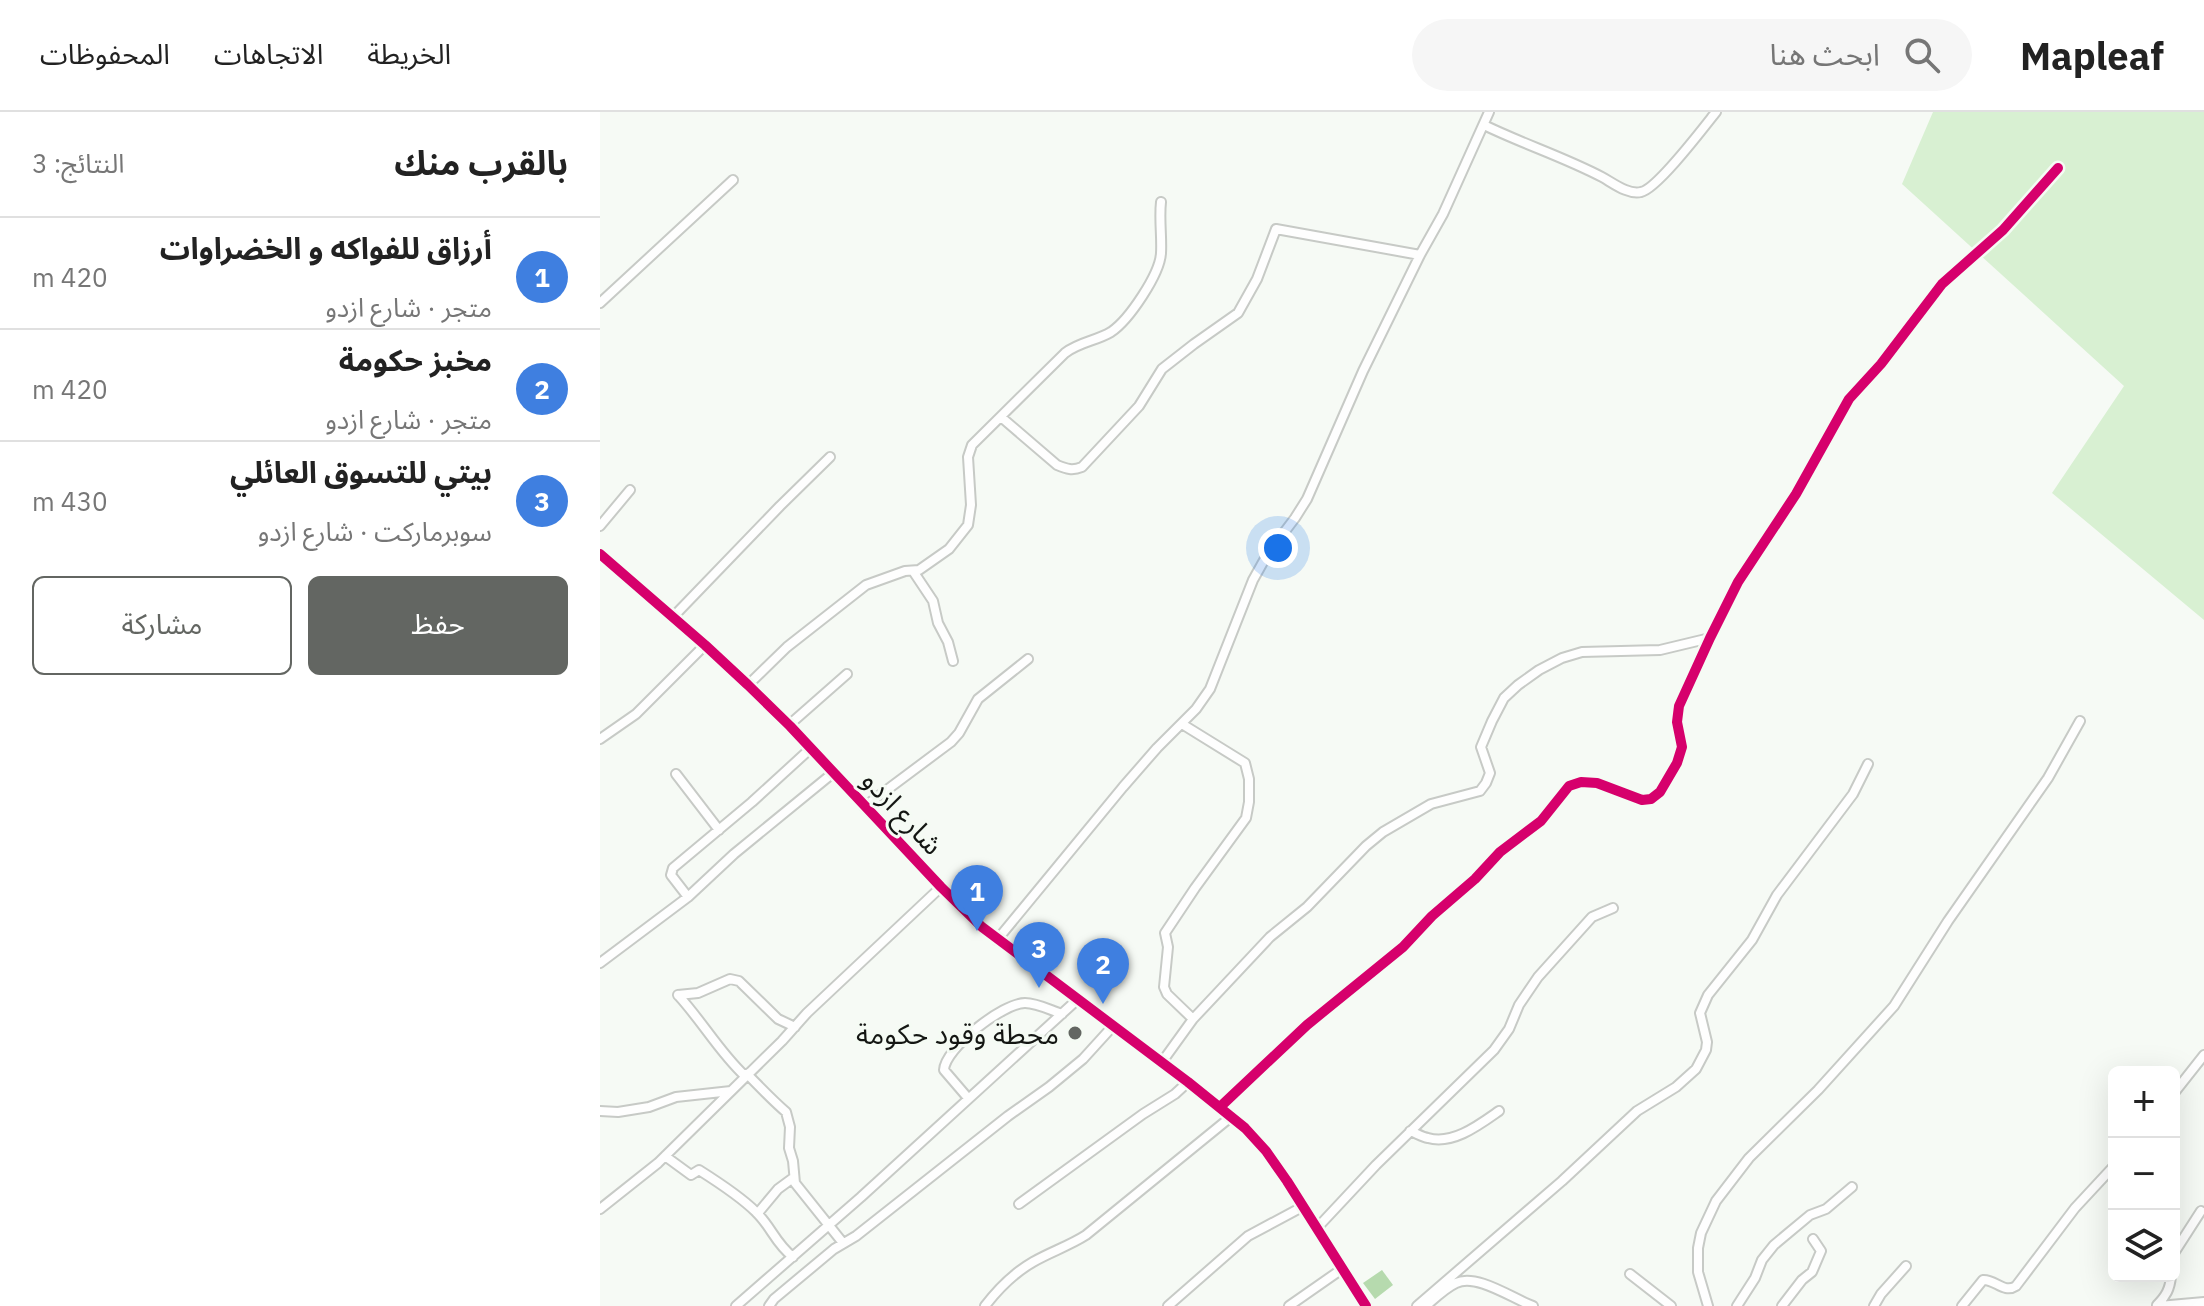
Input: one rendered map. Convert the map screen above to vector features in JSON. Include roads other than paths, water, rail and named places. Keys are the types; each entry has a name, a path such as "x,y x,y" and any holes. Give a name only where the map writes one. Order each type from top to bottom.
{"street":[{"path":"997,940 1123,787 1210,689 1253,580 1307,499 1363,371 1443,214 1489,112"},
{"path":"1484,125 1638,193 1646,190 1672,165 1716,112"},
{"path":"1220,1107 1307,1025 1403,947 1500,852 1541,821 1569,786 1581,782 1597,783 1642,800 1651,799 1660,792 1677,763 1682,747 1677,722 1679,706 1710,638 1738,582 1796,494 1849,399 1881,364 1942,284 2003,230 2058,168"},
{"path":"600,303 733,180"},
{"path":"748,685 787,647 866,585 926,567 949,549 968,525 971,505 968,457 972,445 1072,347 1113,331 1134,310 1153,277 1161,255 1161,202"},
{"path":"1001,417 1057,465 1068,470 1082,467 1139,406 1162,369 1238,313 1257,279 1276,229 1420,255"},
{"path":"673,617 830,457"},
{"path":"600,526 630,490"},
{"name":"شارع ازدو","path":"600,554 748,685 941,887 997,940 1162,1062 1232,1116 1257,1140 1304,1206 1366,1306"},
{"path":"913,571 935,606 938,623 953,661"},
{"path":"1162,1062 1193,1019 1270,937 1307,907 1383,832 1431,804 1480,791 1490,773 1482,742 1504,698 1518,685 1562,658 1582,652 1660,650 1710,638"},
{"path":"600,739 636,714 705,645"},
{"path":"864,807 951,742 978,699 1028,659"},
{"path":"789,725 847,674"},
{"path":"1708,1306 1698,1272 1698,1248 1701,1233 1716,1201 1749,1158 1818,1090 1894,1006 1948,921 2048,778 2080,721"},
{"path":"1182,724 1238,757 1245,763 1249,779 1246,818 1165,933 1168,947 1164,987 1167,994 1193,1019"},
{"path":"688,897 671,875 673,868 810,749"},
{"path":"1417,1306 1562,1181 1637,1111 1676,1087 1696,1069 1706,1050 1700,1013 1708,995 1752,940 1777,895 1853,794 1868,764"},
{"path":"600,963 688,897 734,854 833,773"},
{"path":"676,774 719,830"},
{"path":"600,1209 642,1178 807,1013 941,887"},
{"path":"1317,1228 1410,1131 1494,1050 1538,977 1587,923 1598,913 1613,908"},
{"path":"795,1027 778,1019 739,981 730,979 708,990 678,995 714,1037 728,1060 786,1112 791,1135 789,1148 793,1178 843,1243"},
{"path":"736,1306 1078,999"},
{"path":"968,1098 944,1070 945,1062 987,1020 1011,1005 1025,1003 1062,1014"},
{"path":"769,1306 843,1243 1049,1087 1083,1059 1113,1026"},
{"path":"2180,1085 2204,1055"},
{"path":"1019,1204 1188,1082"},
{"path":"600,1111 618,1112 649,1107 676,1097 731,1091"},
{"path":"1410,1131 1442,1140 1485,1122 1499,1111"},
{"path":"985,1306 1007,1281 1032,1263 1086,1235 1232,1116"},
{"path":"665,1156 691,1175 699,1170 711,1177 758,1213 780,1247 793,1257"},
{"path":"1962,1306 1983,1280 2006,1288 2016,1286 2075,1208 2108,1171"},
{"path":"758,1213 778,1189 793,1178"},
{"path":"1737,1306 1755,1278 1762,1260 1774,1245 1810,1215 1826,1209 1852,1187"},
{"path":"1168,1306 1248,1236 1304,1206"},
{"path":"2180,1244 2201,1211"},
{"path":"1782,1306 1812,1272 1821,1251 1813,1239"},
{"path":"1874,1306 1906,1266"},
{"path":"1289,1306 1342,1269"},
{"path":"1630,1274 1671,1306"},
{"path":"1426,1306 1454,1284 1467,1280 1533,1306"},
{"path":"2158,1306 2167,1295 2171,1282"},
{"path":"2158,1306 2203,1301"}],"place":[{"name":"أرزاق للفواكه و الخضراوات","path":"977,931"},
{"name":"بيتي للتسوق العائلي","path":"1039,988"},
{"name":"مخبز حكومة","path":"1103,1004"},
{"name":"محطة وقود حكومة","path":"1075,1033"}]}
